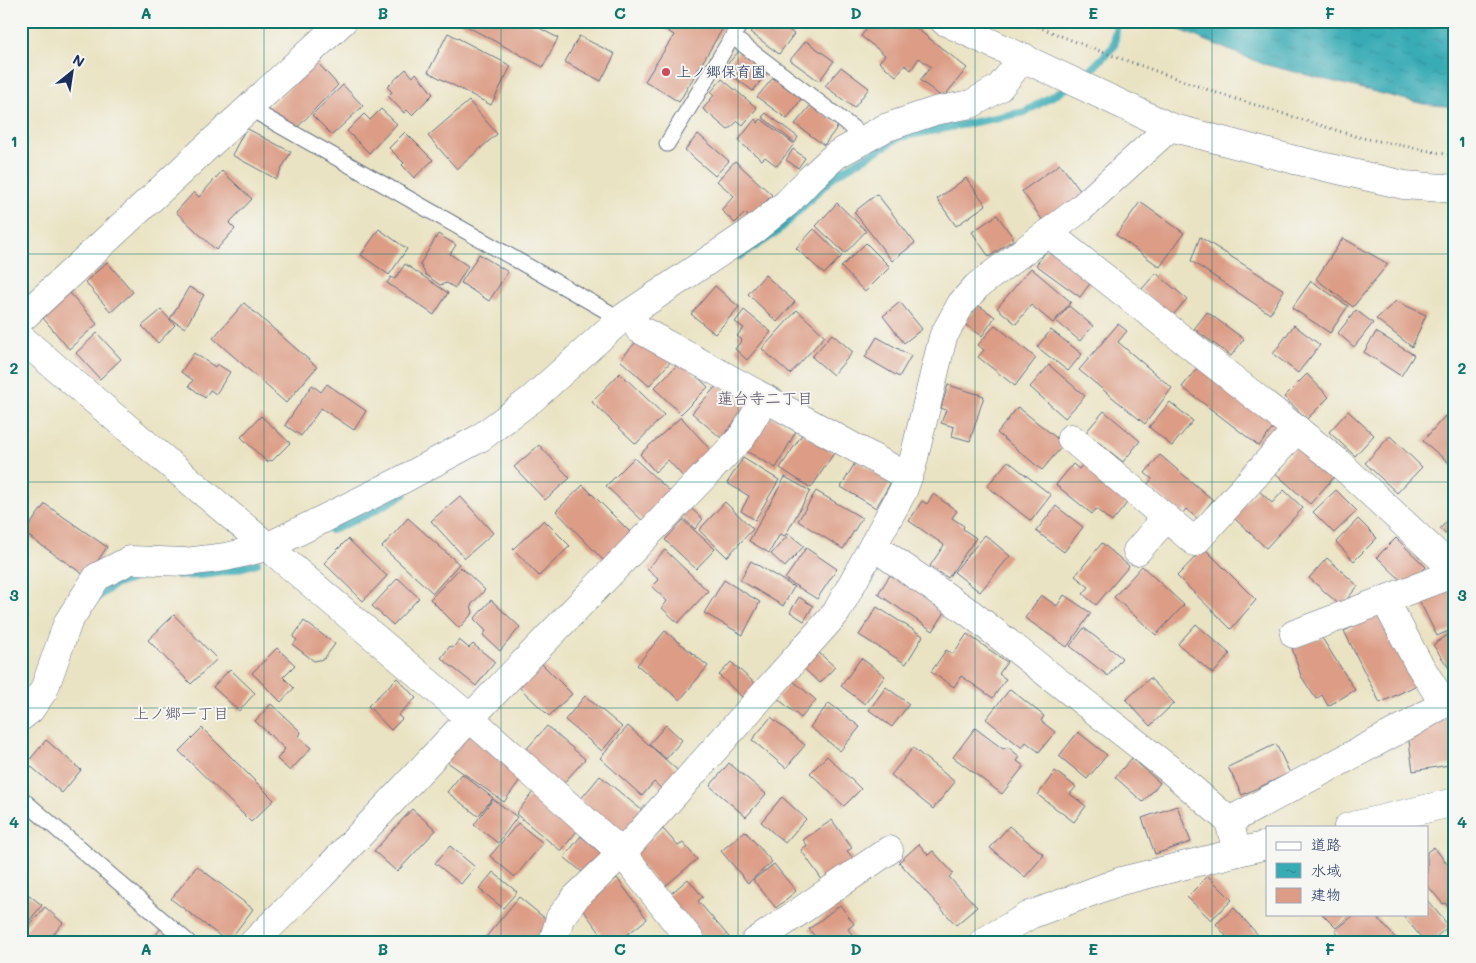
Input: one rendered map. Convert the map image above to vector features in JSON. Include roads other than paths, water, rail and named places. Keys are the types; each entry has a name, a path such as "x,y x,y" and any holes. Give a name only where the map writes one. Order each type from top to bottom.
{"street":[{"path":"21,319 343,21"},
{"path":"944,21 1170,127 1295,160 1404,185 1455,189"},
{"path":"21,716 30,710 44,690 68,622 97,577 130,560 186,562 226,557 267,548 480,438 628,323 755,229 787,203 836,155 885,128 935,111 971,104 999,88 1024,57"},
{"path":"553,942 560,918 575,898 622,853 828,623 842,602 894,509 908,478 943,337 961,304 977,286 1080,209 1170,127"},
{"path":"1048,233 1338,462 1455,572 1294,634"},
{"path":"628,323 908,478"},
{"path":"21,338 470,718 622,853 692,942"},
{"path":"254,942 321,876 470,718 742,437 765,398"},
{"path":"1071,438 1195,542 1297,429"},
{"path":"1137,551 1166,518"},
{"path":"873,546 978,619 1168,768 1229,821 1237,852"},
{"path":"1229,821 1449,700 1416,661 1385,600"},
{"path":"1352,826 1455,802"},
{"path":"983,942 1030,915 1121,881 1266,845"},
{"path":"755,942 890,850"}],"lane":[{"path":"667,144 742,21"},
{"path":"733,37 866,138"},
{"path":"249,108 628,323"},
{"path":"21,798 188,942"}],"water":[{"path":"1158,21 1455,21 1455,107 1423,104 1263,64"}],"waterway":[{"path":"1081,80 1114,46 1117,21"},
{"path":"740,256 776,233 835,175 900,137 1025,112 1068,87"},
{"path":"331,530 368,514 404,494"},
{"path":"178,575 218,573 257,563"},
{"path":"95,599 112,586 151,572"}],"place":[{"name":"上ノ郷保育園","path":"666,72"}],"district":[{"name":"蓮台寺二丁目","path":"765,398"},
{"name":"上ノ郷一丁目","path":"181,713"}]}
